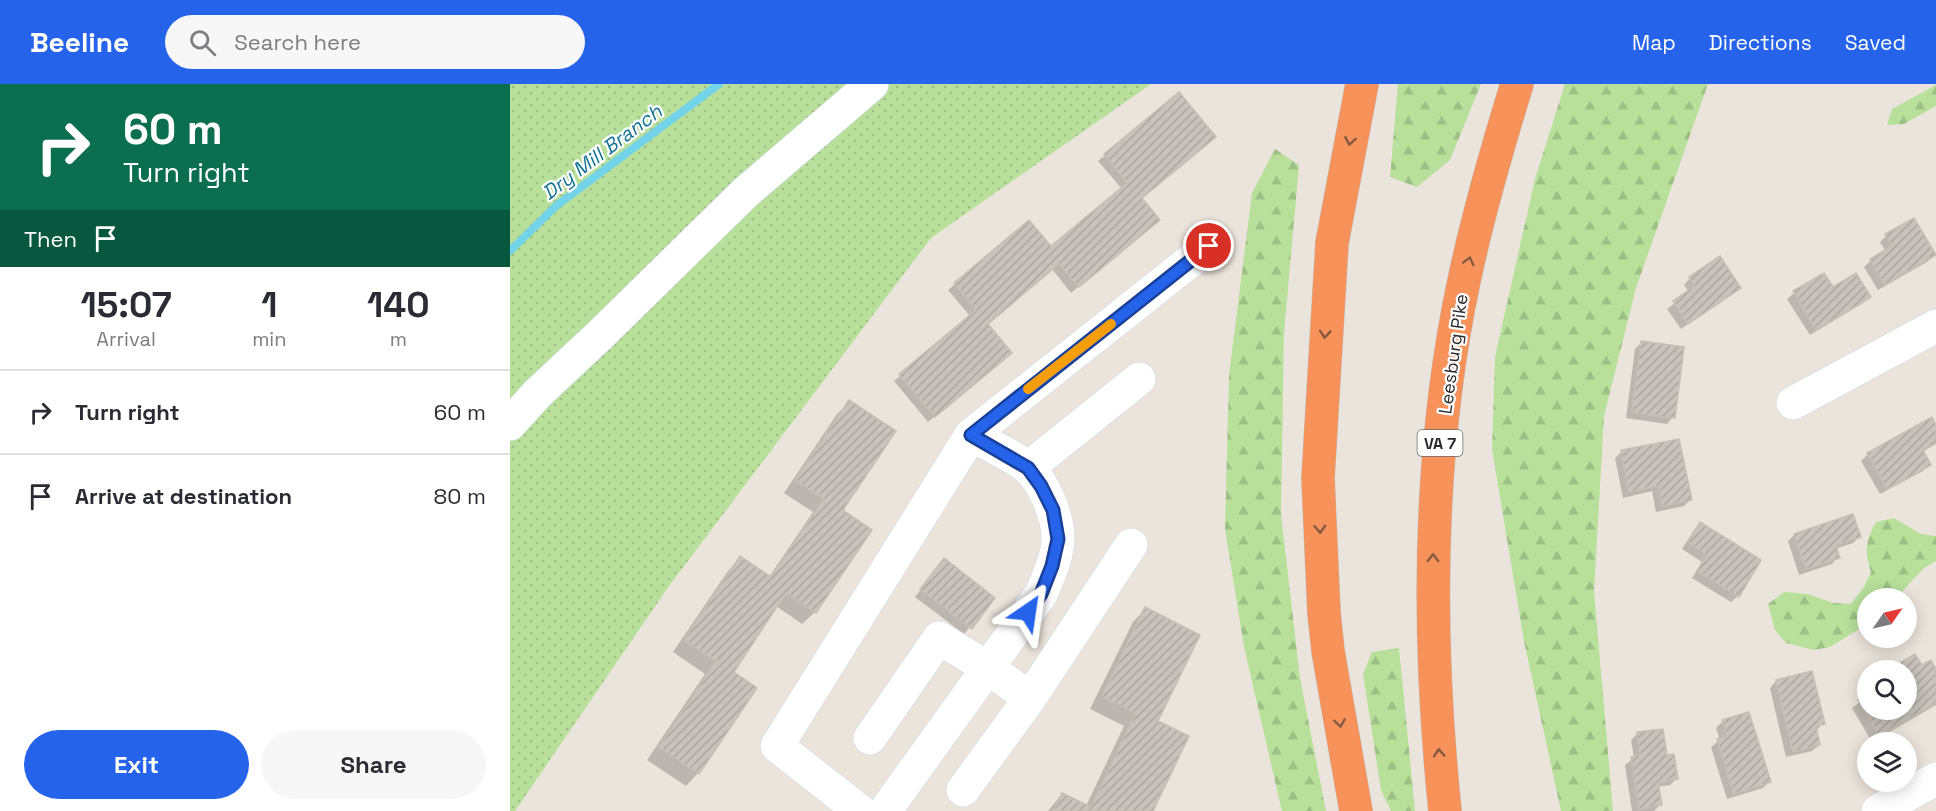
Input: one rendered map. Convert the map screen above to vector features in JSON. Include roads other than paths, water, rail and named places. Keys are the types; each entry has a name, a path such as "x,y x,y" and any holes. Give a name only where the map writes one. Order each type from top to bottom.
{"highway":[{"path":"1356,811 1324,613 1318,478 1332,243 1362,84"},
{"name":"Leesburg Pike","path":"1445,811 1434,677 1433,552 1440,440 1463,282 1492,165 1517,84"}],"street":[{"path":"510,424 537,394 746,192 872,84"},
{"path":"860,811 777,746 971,435 1209,246"},
{"path":"1793,403 1936,326"},
{"path":"1028,468 1139,379"},
{"path":"885,811 1041,594 1052,566 1058,539 1053,510 1041,486 1028,468 971,435"},
{"path":"963,790 1030,698 1131,545"},
{"path":"870,738 939,638 988,668 1030,698"},
{"path":"1878,811 1936,779"}],"waterway":[{"name":"Dry Mill Branch","path":"510,251 556,206 719,84"}]}
